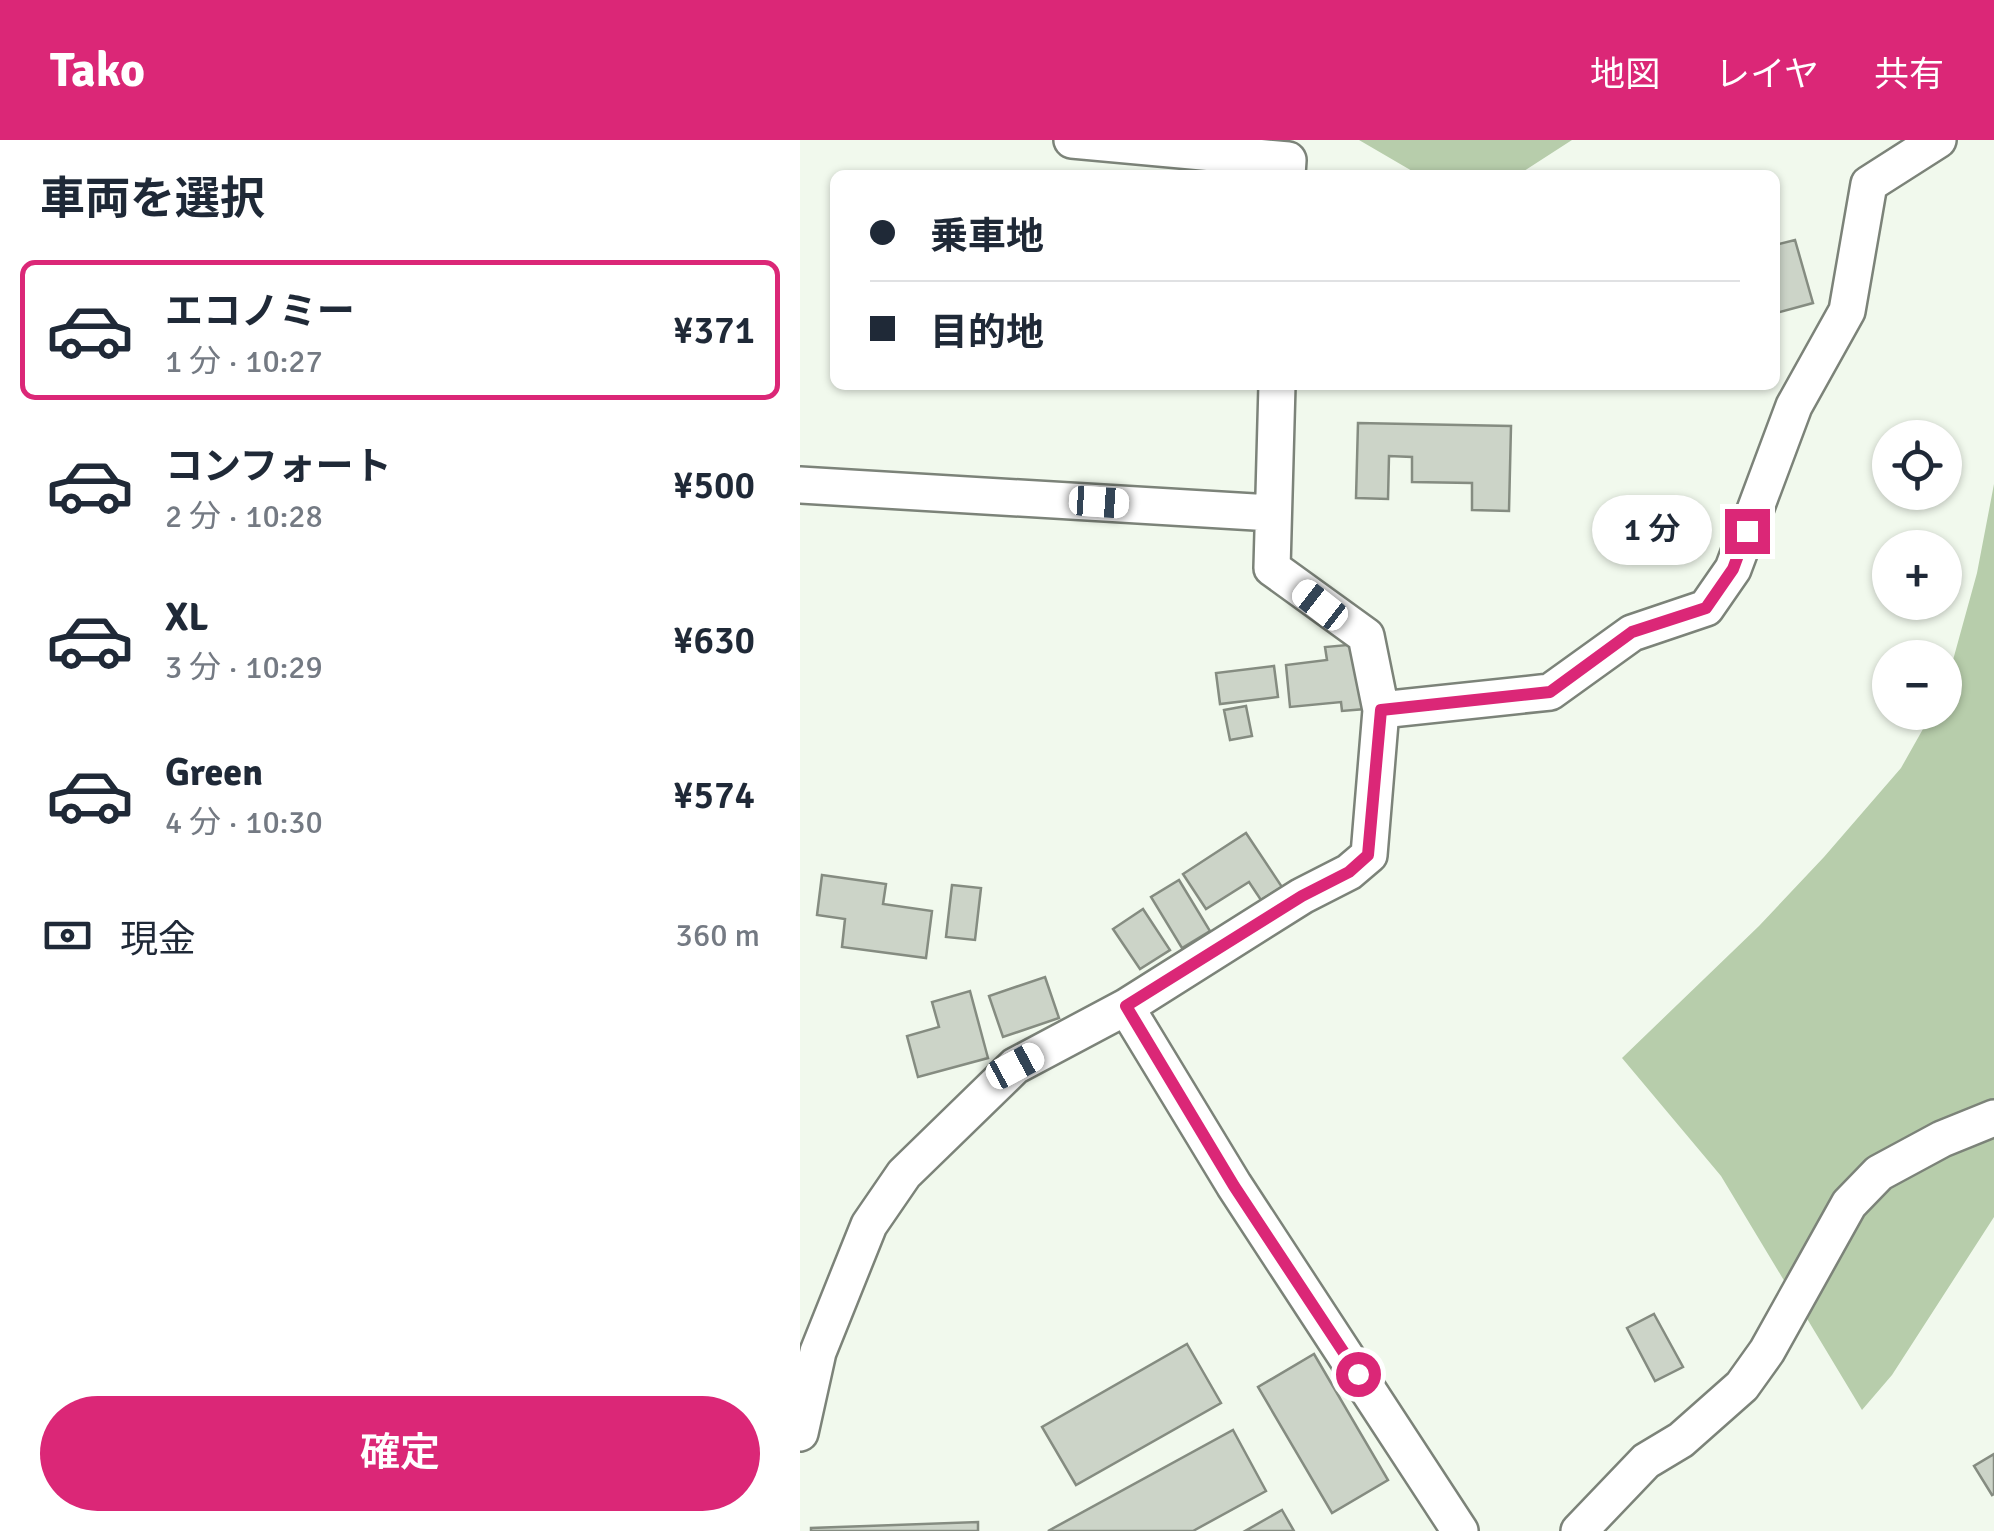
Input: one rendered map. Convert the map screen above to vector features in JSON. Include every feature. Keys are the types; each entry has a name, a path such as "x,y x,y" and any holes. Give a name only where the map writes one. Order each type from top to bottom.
{"street":[{"path":"1072,140 1288,160 1287,170"},
{"path":"1381,710 1550,692 1632,632 1706,608 1733,569 1794,406 1847,311 1870,184 1938,140"},
{"path":"800,1433 818,1352 869,1225 904,1174 1015,1066 1126,1006 1302,896 1349,872 1368,855 1381,710 1366,636 1272,568 1277,390"},
{"path":"800,485 1272,513"},
{"path":"1126,1006 1234,1186 1460,1531"},
{"path":"1579,1531 1646,1461 1681,1440 1742,1386 1767,1352 1849,1204 1880,1173 1942,1138 1994,1118"}],"green space":[{"path":"1359,140 1572,140 1526,170 1410,170"},
{"path":"1994,484 1994,1217 1892,1375 1862,1410 1721,1176 1622,1058 1759,926 1824,857 1901,768 1922,730 1962,730 1962,640 1959,640 1977,573"}],"building":[{"path":"1795,240 1813,303 1780,312 1780,244"},
{"path":"1358,423 1511,426 1509,511 1472,510 1472,483 1412,482 1412,457 1389,456 1388,499 1356,498"},
{"path":"1358,644 1365,709 1342,711 1341,702 1290,707 1286,665 1327,660 1325,647"},
{"path":"1274,666 1278,697 1220,704 1216,673"},
{"path":"1246,706 1252,736 1230,740 1224,710"},
{"path":"1246,833 1282,887 1261,900 1249,882 1206,909 1183,874"},
{"path":"822,875 886,884 883,904 932,911 926,958 842,947 845,919 817,915"},
{"path":"1179,880 1210,931 1182,948 1151,897"},
{"path":"952,885 981,888 975,940 946,937"},
{"path":"1143,909 1170,950 1140,969 1113,929"},
{"path":"1045,977 1059,1018 1003,1037 989,996"},
{"path":"970,991 988,1058 918,1077 907,1036 939,1027 932,1002"},
{"path":"1654,1314 1683,1367 1655,1381 1627,1328"},
{"path":"1187,1344 1221,1403 1076,1485 1042,1427"},
{"path":"1314,1354 1388,1480 1332,1513 1258,1387"},
{"path":"1233,1430 1266,1491 1193,1531 1048,1531"},
{"path":"1994,1454 1994,1494 1992,1495 1974,1466"},
{"path":"1282,1510 1294,1531 1245,1531"},
{"path":"978,1522 978,1531 811,1531 811,1528"}],"route":[{"path":"1358,1374 1234,1186 1126,1006 1302,896 1349,872 1368,855 1381,710 1550,692 1632,632 1706,608 1733,569 1747,531"}]}
